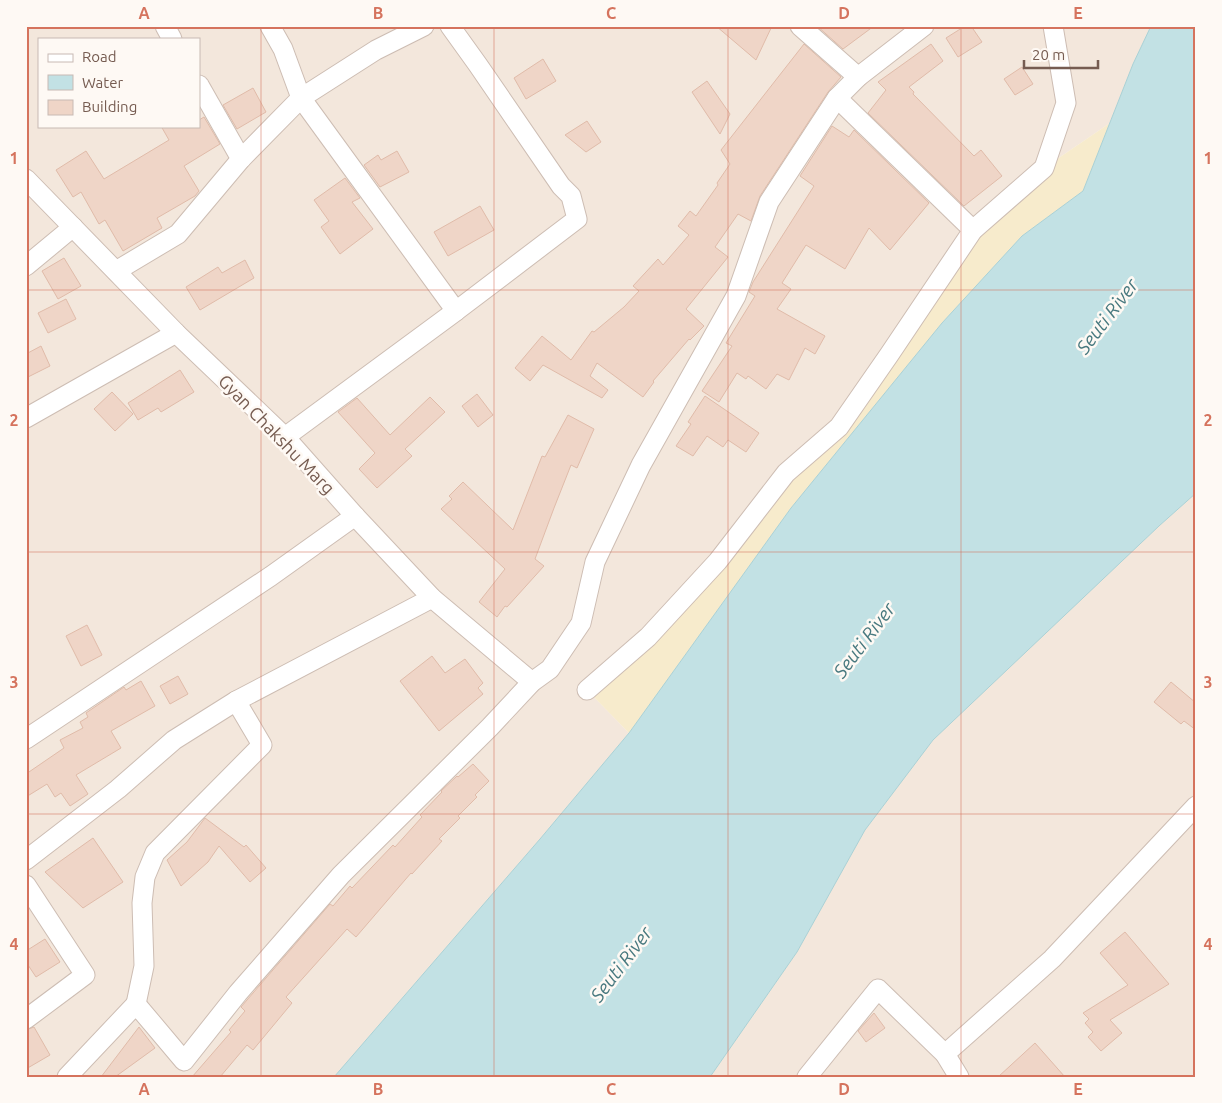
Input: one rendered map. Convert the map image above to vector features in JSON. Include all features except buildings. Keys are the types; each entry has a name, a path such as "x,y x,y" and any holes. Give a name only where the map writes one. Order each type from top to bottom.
{"street":[{"path":"165,26 171,38"},
{"path":"270,26 283,49 301,98 456,311"},
{"path":"116,271 178,234 241,159 301,98 376,50 424,26"},
{"path":"285,437 577,219 570,196 561,186 450,26"},
{"path":"800,26 858,77"},
{"path":"136,1004 184,1061 238,993 341,874 490,727 532,682 550,669 581,623 595,562 641,465 736,296 769,202 837,98 858,77 924,26"},
{"path":"587,690 648,637 718,561 786,473 839,427 973,230 1044,168 1066,102 1052,26"},
{"path":"200,87 241,159"},
{"path":"837,98 973,230"},
{"name":"Gyan Chakshu Marg","path":"26,180 176,333 285,437 355,516 432,598 532,682"},
{"path":"26,266 73,228"},
{"path":"26,418 176,333"},
{"path":"26,739 271,576 355,516"},
{"path":"26,860 118,788 174,740 236,701 432,598"},
{"path":"67,1077 136,1004 144,966 142,903 145,877 155,853 262,746 236,701"},
{"path":"945,1054 1052,959 1196,806"},
{"path":"26,886 85,975 26,1019"},
{"path":"807,1077 878,990 945,1054 959,1077"}],"shaded area":[{"path":"26,26 1151,26 1133,64 1110,123 1044,168 839,427 588,691 629,733 334,1077 26,1077"},
{"path":"1196,493 1196,1077 710,1077 797,952 865,830 933,739"}],"sand":[{"path":"1110,123 1083,191 1022,236 942,323 791,508 629,733 587,690 839,427 973,230 1044,168"}],"water":[{"name":"Seuti River","path":"1151,26 1196,26 1196,493 933,740 865,830 797,952 710,1077 334,1077 629,733 791,508 942,323 1022,236 1083,191 1133,64"}]}
